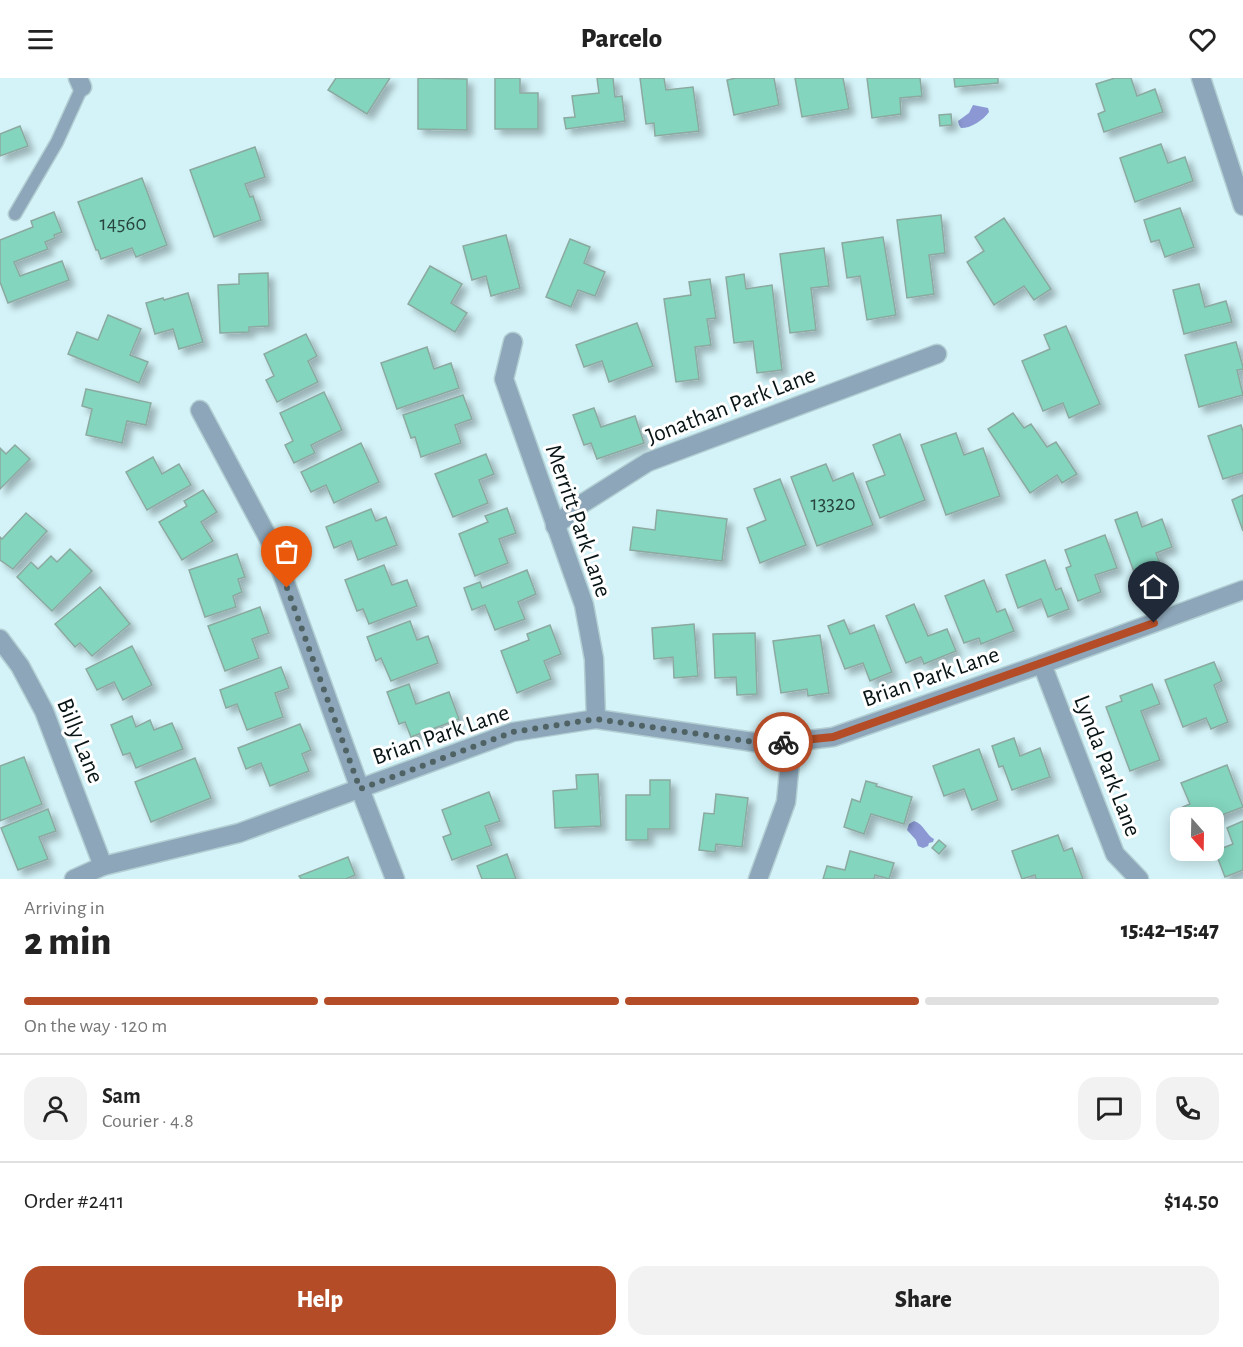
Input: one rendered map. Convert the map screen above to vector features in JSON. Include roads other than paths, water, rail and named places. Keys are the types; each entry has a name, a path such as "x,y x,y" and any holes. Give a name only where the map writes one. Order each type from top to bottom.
{"street":[{"path":"1201,78 1243,206"},
{"name":"Merritt Park Lane","path":"513,342 504,380 584,605 594,659 596,719"},
{"name":"Jonathan Park Lane","path":"555,526 580,505 648,462 937,354"},
{"path":"200,410 271,543 395,879"},
{"name":"Brian Park Lane","path":"74,879 103,866 239,833 513,732 596,719 760,743 833,737 1042,664 1243,590"},
{"name":"Billy Lane","path":"0,639 20,666 44,711 103,866"},
{"name":"Lynda Park Lane","path":"1042,664 1115,854 1138,879"},
{"path":"758,879 786,802 792,742"}],"lane":[{"path":"15,214 57,142 80,83"}],"water":[{"path":"973,105 988,108 989,112 977,123 961,128 958,121 969,113"},
{"path":"914,821 934,839 928,846 923,848 918,846 907,830 909,824"}]}
